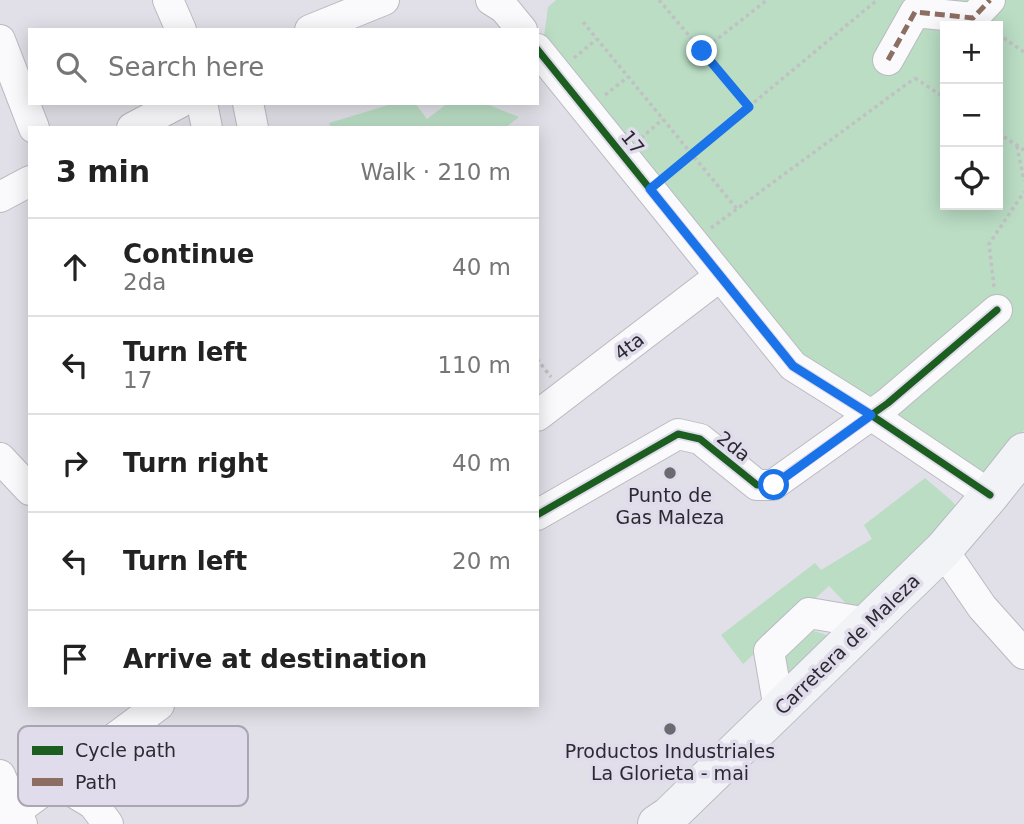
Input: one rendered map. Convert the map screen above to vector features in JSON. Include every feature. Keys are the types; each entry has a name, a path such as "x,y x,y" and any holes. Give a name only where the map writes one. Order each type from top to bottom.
{"main road":[{"name":"Carretera de Maleza","path":"667,821 943,551 1024,452"}],"street":[{"path":"168,0 180,28"},
{"path":"315,28 384,0"},
{"path":"888,60 914,6 973,18 990,0"},
{"path":"0,40 33,126"},
{"name":"17","path":"539,51 793,366 990,495"},
{"path":"136,126 175,105"},
{"path":"202,105 207,126"},
{"path":"248,105 253,126"},
{"path":"0,197 28,182"},
{"name":"4ta","path":"539,413 720,276"},
{"name":"2da","path":"539,514 678,433 700,439 757,485 774,485 888,403 997,310"},
{"path":"0,458 28,488"},
{"path":"943,551 982,607 1024,654"},
{"path":"128,715 153,707"},
{"path":"0,775 12,819 27,806"},
{"path":"94,806 108,824"}],"path":[{"path":"659,0 749,107"},
{"path":"702,51 766,0"},
{"path":"650,189 877,0"},
{"path":"583,22 737,209"},
{"path":"1003,37 1024,51"},
{"path":"888,60 940,95"},
{"path":"693,242 915,78"},
{"path":"622,154 663,119"},
{"path":"1003,136 1024,150"},
{"path":"1017,146 1024,181"},
{"path":"997,310 989,244 1024,192"}],"green space":[{"path":"556,0 1024,0 1024,430 991,476 803,360 544,37 548,7"},
{"path":"388,105 416,105 427,119 445,105 489,105 519,117 508,126 330,126 329,123"},
{"path":"925,478 953,502 955,512 853,611 829,586 743,664 721,635 815,563 821,570 872,539 864,525"},
{"path":"811,630 833,637 790,676 782,656"}],"marked path":[{"path":"888,60 915,12 973,18 990,0"}],"cycle path":[{"path":"539,51 793,366 990,495"},
{"path":"539,514 678,434 700,439 757,485 773,485 888,403 997,310"}],"place":[{"name":"Punto de Gas Maleza","path":"670,473"},
{"name":"Productos Industriales La Glorieta - mai","path":"670,729"}],"route":[{"path":"702,51 749,107 650,189 793,366 871,415 774,485"}]}
